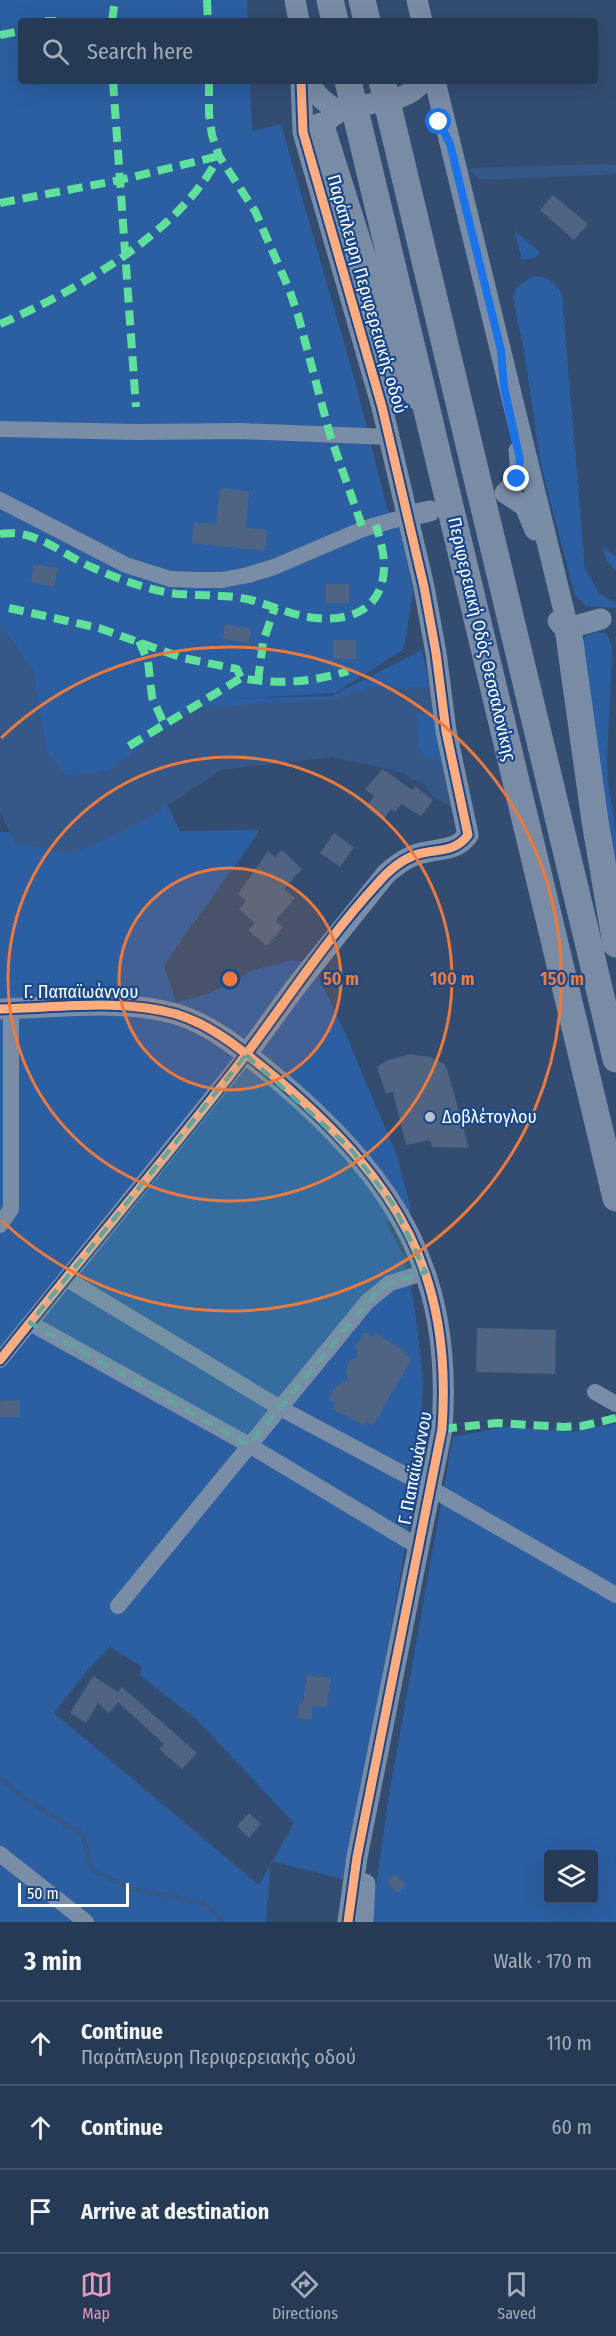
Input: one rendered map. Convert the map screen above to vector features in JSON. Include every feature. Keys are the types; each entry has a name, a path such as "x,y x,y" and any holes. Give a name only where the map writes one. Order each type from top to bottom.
{"highway":[{"path":"330,0 334,18"},
{"path":"362,0 367,18"},
{"name":"Περιφερειακή Οδός Θεσσαλονίκης","path":"388,93 489,496 616,1059"},
{"path":"344,106 398,370 426,405"},
{"name":"Περιφερειακή Οδός Θεσσαλονίκης","path":"344,106 426,405 443,506 616,1198"},
{"path":"568,628 597,832 616,944"}],"street":[{"path":"295,0 298,18"},
{"path":"417,0 421,18"},
{"name":"Παράπλευρη Περιφερειακής οδού","path":"246,1054 297,985 386,874 401,862 416,855 453,848 462,843 468,835 444,720 431,621 408,516 390,437 302,129 301,84"},
{"path":"311,84 322,100 344,106 388,93 412,91 420,84"},
{"path":"436,84 568,628"},
{"path":"388,93 419,102 432,111 450,144"},
{"path":"314,166 317,139 344,106"},
{"path":"489,496 517,479 520,464 504,387 501,350"},
{"path":"0,429 137,432 264,431 390,437"},
{"path":"489,496 523,504 530,514 560,625 568,628 608,622"},
{"path":"0,500 126,565 170,579 197,580 222,580 256,573 363,529 443,506"},
{"path":"561,594 580,611 608,622"},
{"name":"Γ. Παπαϊωάννου","path":"6,1009 108,1006 160,1010 207,1028 246,1054 315,1112 365,1165 398,1212 426,1272 439,1321 444,1392 439,1450 417,1546 357,1857 348,1922"},
{"path":"0,1225 10,1209 6,1009"},
{"path":"0,1360 67,1280 246,1054"},
{"path":"118,1606 376,1293 398,1279 426,1272"},
{"path":"67,1280 280,1408 430,1488 616,1595"},
{"path":"30,1323 249,1445 417,1546"},
{"path":"595,1392 616,1404"},
{"path":"363,1922 367,1851 366,1815"},
{"path":"0,1854 86,1922"}],"highlighted area":[{"path":"246,1055 350,1148 393,1204 426,1272 390,1283 376,1293 249,1445 30,1323"}],"shaded area":[{"path":"0,0 247,0 248,18 18,18 18,84 250,84 252,131 281,124 357,388 387,508 399,526 413,591 404,649 335,693 232,699 332,696 422,650 451,794 415,776 272,737 155,781 180,831 260,830 164,965 176,1002 208,994 253,970 292,960 312,963 346,1035 397,1156 411,1210 386,1223 405,1258 415,1310 423,1380 421,1428 410,1519 376,1713 343,1879 272,1861 294,1823 197,1720 140,1675 141,1666 110,1647 85,1673 54,1713 259,1885 271,1864 266,1922 0,1922 0,832 30,832 0,764"},
{"path":"616,164 616,174 481,180 468,171 474,168"},
{"path":"515,231 540,252 536,257 522,260"},
{"path":"533,276 550,280 562,294 585,569 599,593 616,604 616,608 586,606 575,595 541,465 524,351 513,298 517,287"},
{"path":"603,546 616,557 616,571 606,560"},
{"path":"0,624 33,669 47,752 67,775 107,771 194,708 333,699 371,687 416,689 420,775 332,757 221,770 138,824 72,854 16,844 0,812"},
{"path":"595,632 605,633 610,640 612,653 607,759 616,833 616,891 582,641"},
{"path":"616,1423 616,1922 371,1922 388,1801 453,1437 504,1427 573,1432"}],"building":[{"path":"553,195 588,224 574,240 540,210"},
{"path":"220,488 249,491 246,528 267,530 265,551 192,543 194,522 216,525"},
{"path":"34,564 58,568 54,587 31,582"},
{"path":"326,584 349,584 349,603 326,603"},
{"path":"225,624 251,629 249,643 223,639"},
{"path":"333,640 356,640 356,659 333,659"},
{"path":"383,769 412,790 415,786 433,800 421,816 401,804 395,812 391,809 383,820 366,807 374,796 365,789"},
{"path":"334,833 354,847 340,867 320,853"},
{"path":"282,850 302,869 284,889 295,898 275,921 283,927 267,946 248,930 255,923 239,909 246,901 238,894 268,851 275,857"},
{"name":"Δοβλέτογλου","path":"409,1054 430,1057 444,1064 469,1148 432,1147 430,1140 406,1145 393,1092 386,1094 377,1067 386,1061"},
{"path":"477,1328 556,1330 555,1374 476,1372"},
{"path":"365,1332 373,1336 376,1333 406,1352 405,1355 412,1359 373,1425 366,1422 363,1425 333,1409 336,1403 328,1399 336,1386 348,1380 346,1370 350,1360 358,1357 356,1346"},
{"path":"20,1400 20,1417 0,1417 0,1401"},
{"path":"307,1675 331,1678 327,1707 312,1706 311,1720 297,1718 299,1704 303,1704"},
{"path":"93,1676 118,1692 122,1687 197,1753 182,1769 159,1749 164,1744 118,1702 109,1713 98,1703 86,1723 70,1713"},
{"path":"249,1813 261,1824 249,1838 237,1826"},
{"path":"394,1874 406,1884 398,1893 387,1883"}],"waterway":[{"path":"401,727 400,711 408,701 435,701"},
{"path":"392,750 407,756 418,768 430,770 442,786 454,794"},
{"path":"0,1778 23,1797 83,1835 91,1869 132,1889 204,1903 223,1922"}],"marked path":[{"path":"112,18 115,0"},
{"path":"207,0 208,18"},
{"path":"0,35 18,32"},
{"path":"113,84 136,407"},
{"path":"209,84 209,114 212,135 219,156 255,211 289,289 330,435 363,529"},
{"path":"0,203 120,180 219,156"},
{"path":"0,324 61,295 124,256 153,234 202,184 219,156"},
{"path":"0,534 13,533 38,539 84,564 126,581 157,590 178,594 242,598 301,616 335,618 359,612 369,605 382,584 384,564 376,525"},
{"path":"258,681 263,642 275,607"},
{"path":"9,608 99,628 183,658 237,669 241,678 295,681 322,678 348,671"},
{"path":"139,641 148,661 152,697 164,724"},
{"path":"129,746 241,678"},
{"path":"442,1429 497,1423 582,1426 616,1418"}],"cycle path":[{"path":"0,1360 250,1050 338,930 380,880 409,857 450,848 463,841 468,835 446,731 436,653 424,587 382,407 303,132 301,84"},
{"path":"0,1009 88,1005 133,1006 176,1014 219,1034 282,1083 357,1157 386,1195 409,1235 427,1277 438,1323 443,1373 442,1429 357,1857 348,1922"}],"place":[{"name":"Δοβλέτογλου","path":"430,1117"}],"route":[{"path":"439,122 450,144 501,350 504,387 520,460 517,479"}]}
